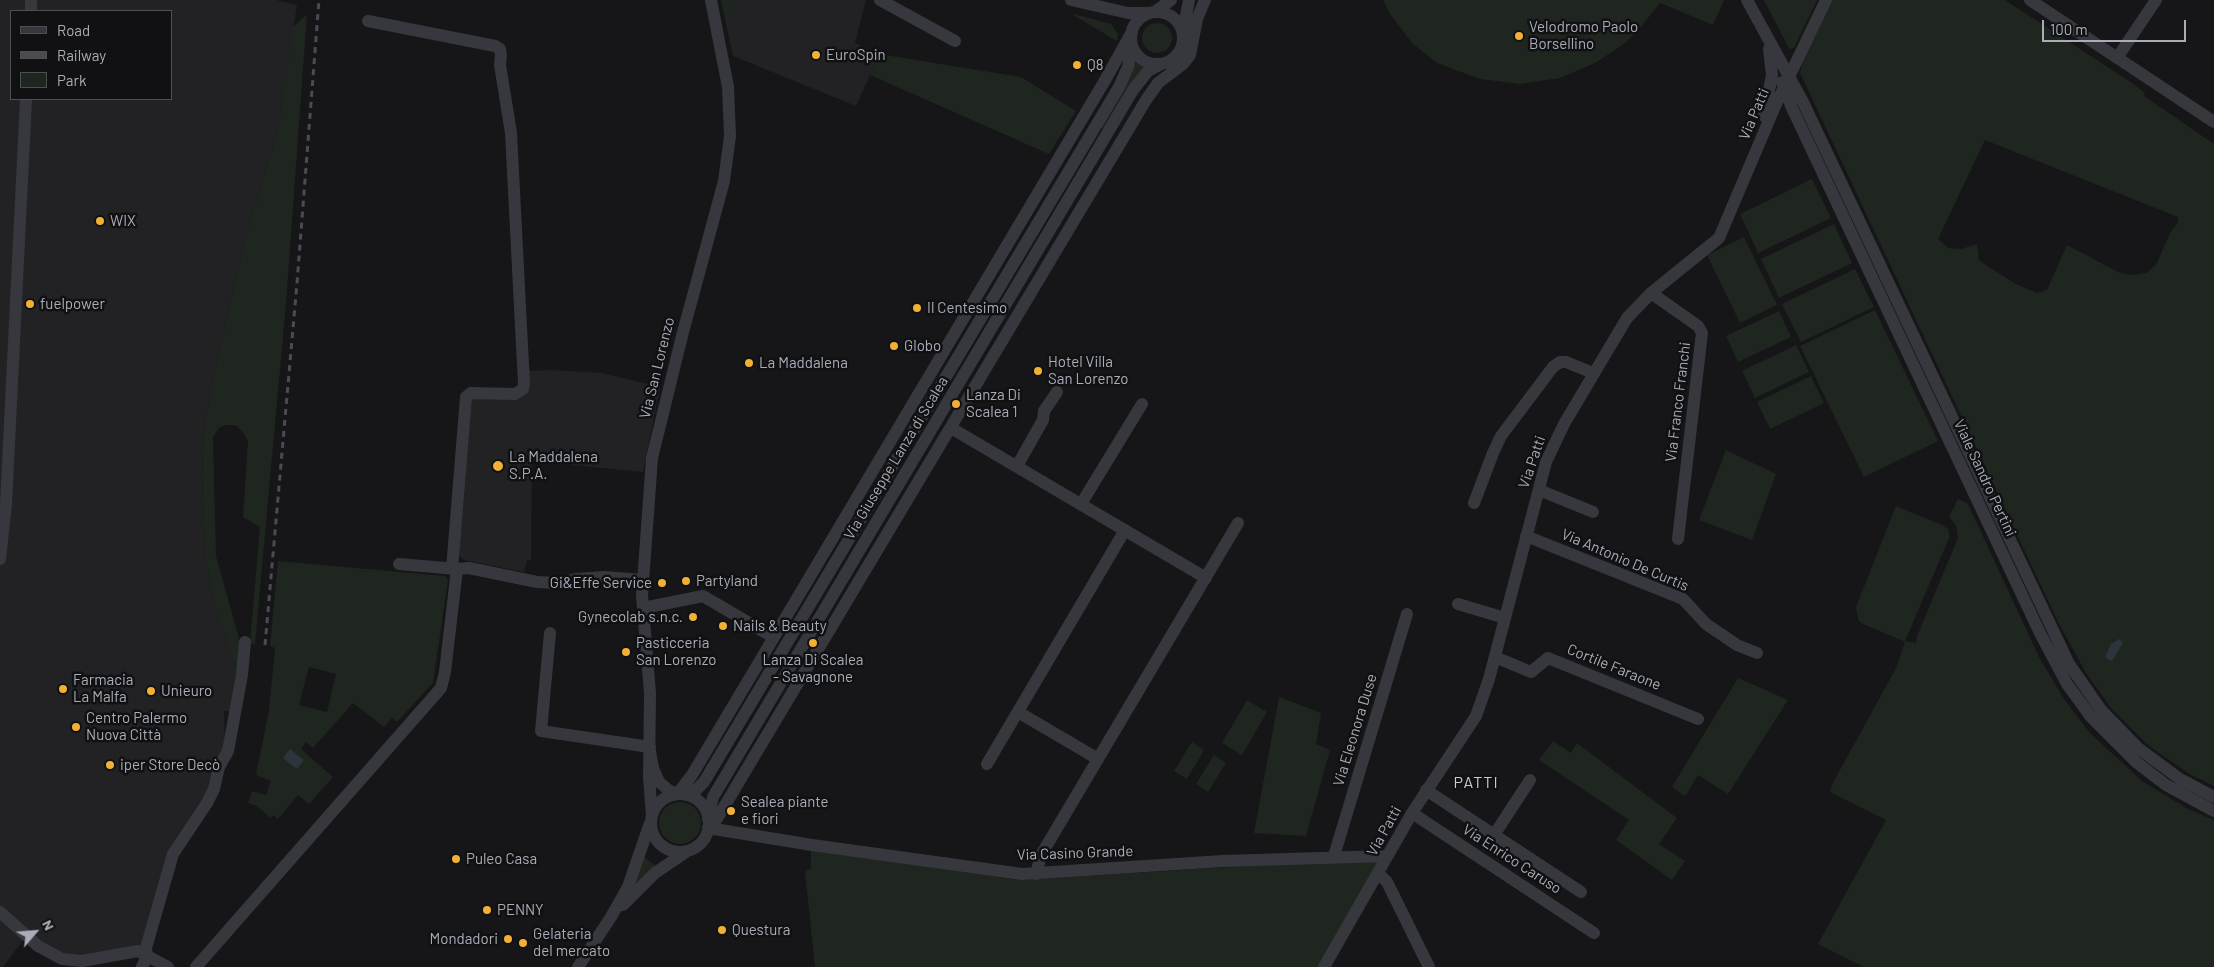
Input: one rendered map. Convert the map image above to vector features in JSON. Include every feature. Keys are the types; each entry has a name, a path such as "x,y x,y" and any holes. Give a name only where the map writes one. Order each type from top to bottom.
{"street":[{"name":"Via San Lorenzo","path":"578,967 611,917 632,879 652,816 649,777 650,693 642,580 652,458 682,336 719,202 730,136 728,87 711,0"},
{"path":"880,0 954,42"},
{"path":"1071,0 1120,21 1141,59 1151,64 1170,61 1179,52 1189,0"},
{"path":"1131,38 1136,22 1171,0"},
{"name":"Via Giuseppe Lanza di Scalea","path":"710,825 951,428 1149,94 1158,83 1183,64 1190,55 1194,43 1196,20 1205,0"},
{"path":"1747,0 1798,105"},
{"name":"Via Patti","path":"1324,967 1379,874 1386,856 1412,813 1476,716 1495,657 1546,462 1564,424 1627,318 1651,293 1719,238 1786,81 1826,0"},
{"path":"2030,0 2117,58 2212,117"},
{"path":"2117,58 2156,0"},
{"path":"1083,4 1128,13 1152,12 1172,16 1183,33"},
{"path":"196,967 437,694 446,672 455,569 466,397 471,393 515,394 522,389 524,384 510,118 500,65 500,49 495,46 368,21"},
{"name":"Via Giuseppe Lanza di Scalea","path":"681,794 1131,38"},
{"name":"Via Giuseppe Lanza di Scalea","path":"681,794 696,790 704,782 1123,80 1131,60 1131,38"},
{"path":"1741,187 1770,94 1772,68 1767,41"},
{"name":"Via Giuseppe Lanza di Scalea","path":"710,825 713,797 1139,81 1152,68 1160,64"},
{"path":"0,559 26,100"},
{"name":"Viale Sandro Pertini","path":"1798,105 2072,670 2101,710 2138,748 2180,779 2214,797"},
{"name":"Viale Sandro Pertini","path":"1798,105 2040,633 2067,684 2105,732 2136,762 2166,785 2214,810"},
{"name":"Via Giuseppe Lanza di Scalea","path":"1102,174 1112,132 1118,116"},
{"name":"Via Giuseppe Lanza di Scalea","path":"1055,194 1067,145"},
{"name":"Via Franco Franchi","path":"1651,293 1698,326 1702,334 1678,539"},
{"path":"1474,503 1501,436 1553,367 1560,362 1566,362 1593,373"},
{"path":"1017,466 1043,420 1044,411 1057,392"},
{"path":"1081,504 1142,404"},
{"path":"951,428 1206,578"},
{"path":"1539,490 1593,512"},
{"path":"1036,874 1042,855 1238,523"},
{"path":"986,764 1125,530"},
{"name":"Via Antonio De Curtis","path":"1526,536 1683,599 1706,624 1737,645 1757,653"},
{"path":"399,564 455,569 469,568 537,582 558,583 576,579 604,577 642,580"},
{"path":"643,608 703,596 773,637"},
{"path":"1458,604 1505,618"},
{"name":"Via Eleonora Duse","path":"1334,856 1406,614"},
{"path":"550,633 541,731 650,749"},
{"path":"142,967 173,854 214,790 219,767 228,751 242,675 245,642"},
{"name":"Cortile Faraone","path":"1495,657 1532,672 1548,658 1698,720"},
{"path":"1018,712 1098,759"},
{"name":"Via San Lorenzo","path":"650,749 653,768 659,782 666,788 681,794"},
{"path":"1494,835 1530,780"},
{"path":"1426,790 1582,892"},
{"path":"681,794 700,802 710,825 702,841 689,850 678,852 663,847 654,835 652,816 664,798 681,794"},
{"name":"Via Enrico Caruso","path":"1412,813 1594,933"},
{"name":"Via Casino Grande","path":"710,825 812,846 1022,874 1223,861 1334,856 1386,856"},
{"name":"Via San Lorenzo","path":"611,917 655,873 689,850"},
{"path":"1379,874 1387,882 1429,967"},
{"path":"0,912 38,946 62,959 82,961 133,952 146,952 168,967"}],"shaded area":[{"path":"0,0 276,0 297,5 277,134 247,231 213,378 204,428 202,475 205,554 215,610 239,677 232,711 224,711 225,746 208,793 169,854 141,955 76,963 24,939 3,967 0,967"},
{"path":"721,0 866,0 855,43 879,55 856,106 733,56"},
{"name":"La Maddalena S.P.A.","path":"550,370 602,373 660,387 643,472 532,461 531,560 527,560 524,572 464,560 458,555 469,400 473,398 516,399 528,371"},
{"path":"2119,639 2123,643 2112,661 2106,658 2106,655 2111,644"},
{"path":"290,749 304,760 297,769 283,758"}],"green space":[{"path":"721,0 737,0 727,26"},
{"name":"Velodromo Paolo Borsellino","path":"1383,0 1724,0 1713,25 1660,3 1625,43 1597,62 1560,78 1520,84 1480,79 1437,63 1412,43 1390,14"},
{"path":"1764,0 1817,0 1794,48 1789,49"},
{"path":"1832,0 2005,0 2132,83 2145,93 2144,96 2214,144 2214,786 2188,773 2149,746 2111,708 2086,673 2059,624 1800,73 1804,56","holes":["1985,140 2178,217 2178,223 2170,233 2156,265 2146,273 2134,275 2120,273 2067,245 2047,290 2037,293 2016,284 1979,260 1977,244 1961,249 1948,248 1938,239"]},
{"path":"1070,13 1111,24 1118,34 1117,41"},
{"path":"307,14 286,303 255,644 250,643 260,527 243,517 248,441 236,425 226,425 219,428 213,437 216,556 240,642 239,677 215,610 205,554 202,475 204,428 213,378 247,231 277,134 293,27"},
{"path":"1157,23 1163,24 1171,32 1171,44 1163,52 1157,53 1151,52 1143,44 1142,38 1143,32 1151,24"},
{"path":"879,54 1021,77 1076,111 1049,154 870,75"},
{"path":"1134,61 1143,68 1104,130 1101,128"},
{"path":"1812,179 1831,218 1758,253 1740,214"},
{"path":"1834,224 1852,263 1779,298 1761,259"},
{"path":"1744,237 1777,305 1740,323 1707,255"},
{"path":"1855,269 1874,307 1801,342 1782,304"},
{"path":"1875,310 1938,441 1864,477 1800,346"},
{"path":"1779,311 1791,337 1738,362 1726,336"},
{"path":"1796,345 1809,372 1755,398 1742,371"},
{"path":"1811,376 1824,403 1770,429 1757,402"},
{"path":"1726,450 1776,474 1752,540 1699,520"},
{"path":"1958,499 1968,504 2039,657 2064,699 2090,733 2142,781 2188,809 2214,820 2214,967 1864,967 1818,944 1886,820 1830,792 1834,781 1896,668 1905,642 1861,623 1858,619 1856,607 1896,506 1942,525 1948,529 1950,536 1905,641 1916,643 1917,636 1958,538 1956,525 1949,517"},
{"path":"278,561 445,576 448,580 433,683 397,722 392,718 384,727 353,703 313,748 306,742 301,749 333,777 309,804 298,795 278,819 273,815 270,818 257,806 248,803 252,791 266,795 271,781 256,775 269,710 275,648 270,646","holes":["309,667 336,674 327,712 299,705"]},
{"path":"1738,678 1788,700 1728,794 1698,775 1685,796 1672,787"},
{"path":"1279,697 1321,713 1316,744 1330,750 1306,836 1254,833"},
{"path":"1247,700 1267,712 1242,755 1222,743"},
{"path":"1553,741 1571,753 1577,743 1677,818 1659,844 1685,861 1672,880 1616,840 1629,820 1539,760"},
{"path":"1192,742 1204,750 1187,779 1174,771"},
{"path":"1214,755 1226,763 1208,792 1196,784"},
{"path":"684,802 692,805 698,811 701,823 698,835 692,841 676,844 668,841 662,835 659,819 662,811 668,805"},
{"path":"811,850 1020,880 1330,861 1380,860 1319,967 815,967 805,872 811,868"},
{"path":"643,856 656,866 634,888"}],"railway":[{"path":"265,645 297,283 319,0"}],"place":[{"name":"Velodromo Paolo Borsellino","path":"1519,36"},
{"name":"EuroSpin","path":"816,55"},
{"name":"Q8","path":"1077,65"},
{"name":"WIX","path":"100,221"},
{"name":"fuelpower","path":"30,304"},
{"name":"Il Centesimo","path":"917,308"},
{"name":"Globo","path":"894,346"},
{"name":"La Maddalena","path":"749,363"},
{"name":"Hotel Villa San Lorenzo","path":"1038,371"},
{"name":"Lanza Di Scalea 1","path":"956,404"},
{"name":"La Maddalena S.P.A.","path":"498,466"},
{"name":"Partyland","path":"686,581"},
{"name":"Gi&Effe Service","path":"662,583"},
{"name":"Gynecolab s.n.c.","path":"693,617"},
{"name":"Nails & Beauty","path":"723,626"},
{"name":"Lanza Di Scalea - Savagnone","path":"813,643"},
{"name":"Pasticceria San Lorenzo","path":"626,652"},
{"name":"Farmacia La Malfa","path":"63,689"},
{"name":"Unieuro","path":"151,691"},
{"name":"Centro Palermo Nuova Città","path":"76,727"},
{"name":"iper Store Decò","path":"110,765"},
{"name":"Sealea piante e fiori","path":"731,811"},
{"name":"Puleo Casa","path":"456,859"},
{"name":"PENNY","path":"487,910"},
{"name":"Questura","path":"722,930"},
{"name":"Mondadori","path":"508,939"},
{"name":"Gelateria del mercato","path":"523,943"}],"district":[{"name":"PATTI","path":"1476,783"}]}
